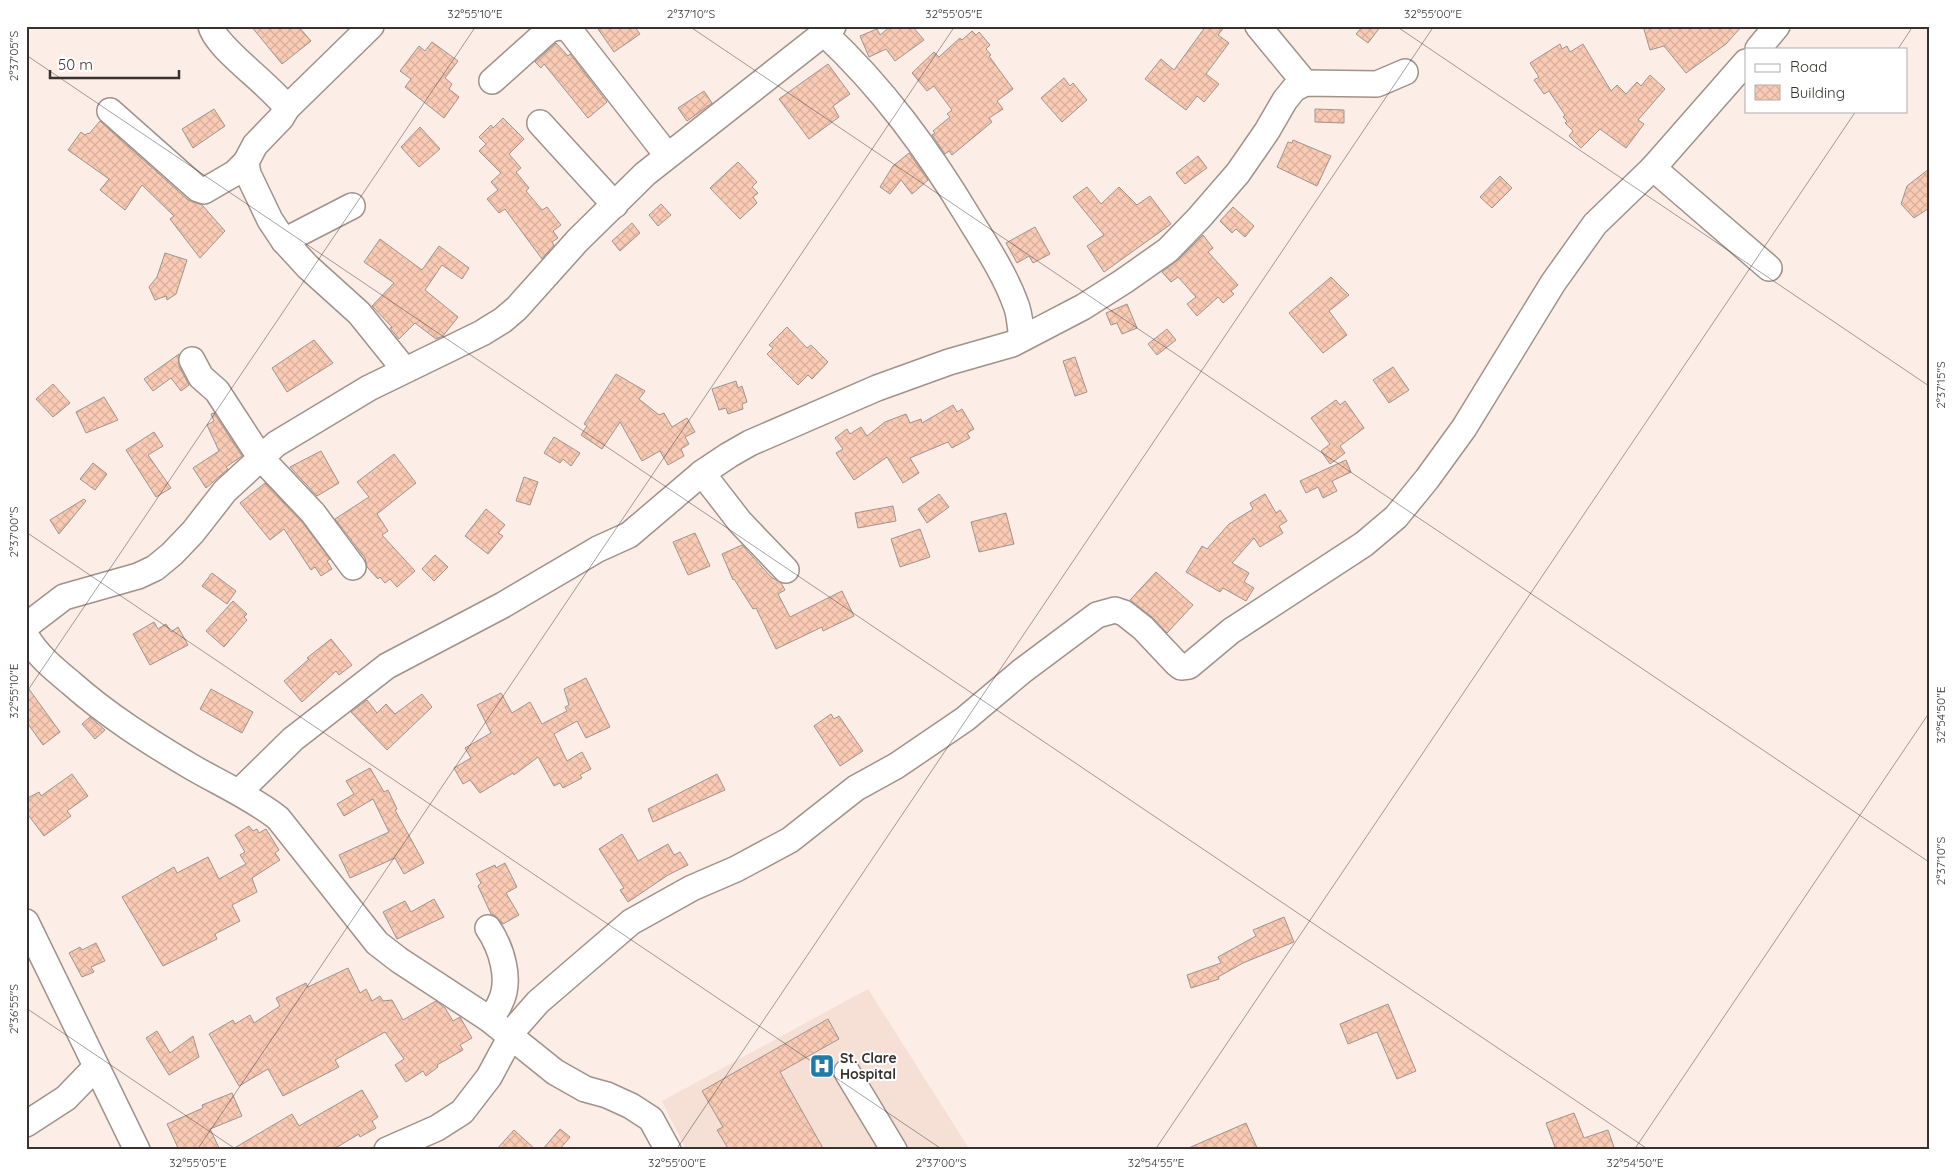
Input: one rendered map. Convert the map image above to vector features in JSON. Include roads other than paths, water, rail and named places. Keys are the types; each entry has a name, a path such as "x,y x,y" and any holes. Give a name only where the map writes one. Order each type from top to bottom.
{"street":[{"path":"210,26 212,35 278,95 287,108"},
{"path":"110,111 198,189 204,191 235,172 246,162 255,145 270,131 287,108 371,26"},
{"path":"1258,26 1305,83"},
{"path":"1759,48 1777,26"},
{"path":"492,81 550,29 568,27 668,155"},
{"path":"26,626 64,597 138,576 155,568 172,554 225,491 260,457 303,427 404,369 482,333 502,320 517,308 577,241 668,155 829,30 908,124 946,179 1000,272 1016,306 1022,338"},
{"path":"387,1150 437,1128 462,1112 489,1077 510,1036 538,1002 632,922 684,893 790,840 856,788 896,766 965,719 1022,671 1097,614 1115,610 1124,613 1143,628 1176,663 1181,667 1189,666 1231,631 1364,544 1396,517 1427,479 1464,428 1553,283 1595,224 1653,168 1745,63"},
{"path":"239,792 293,739 387,666 503,604 598,549 629,536 702,473 750,443 877,388 949,362 1012,344 1082,307 1124,281 1168,250 1238,173 1294,89 1305,83 1377,84 1405,72"},
{"path":"540,123 615,205"},
{"path":"246,162 248,174 270,220 284,241 308,267 359,313 404,369"},
{"path":"1653,168 1769,268"},
{"path":"284,241 352,206"},
{"path":"192,360 201,378 217,391 260,457 313,513 353,566"},
{"path":"702,473 740,522 786,570"},
{"path":"26,636 45,660 90,700 131,730 190,766 239,792 278,818 377,943 399,960 489,1020 555,1072 585,1089 607,1095 631,1106 651,1119 668,1150"},
{"path":"26,922 137,1150"},
{"path":"488,928 498,943 504,979 500,1003 489,1020"},
{"path":"26,1124 66,1098 96,1067"},
{"path":"847,1072 894,1150"}],"place":[{"name":"St. Clare Hospital","path":"822,1066"}]}
